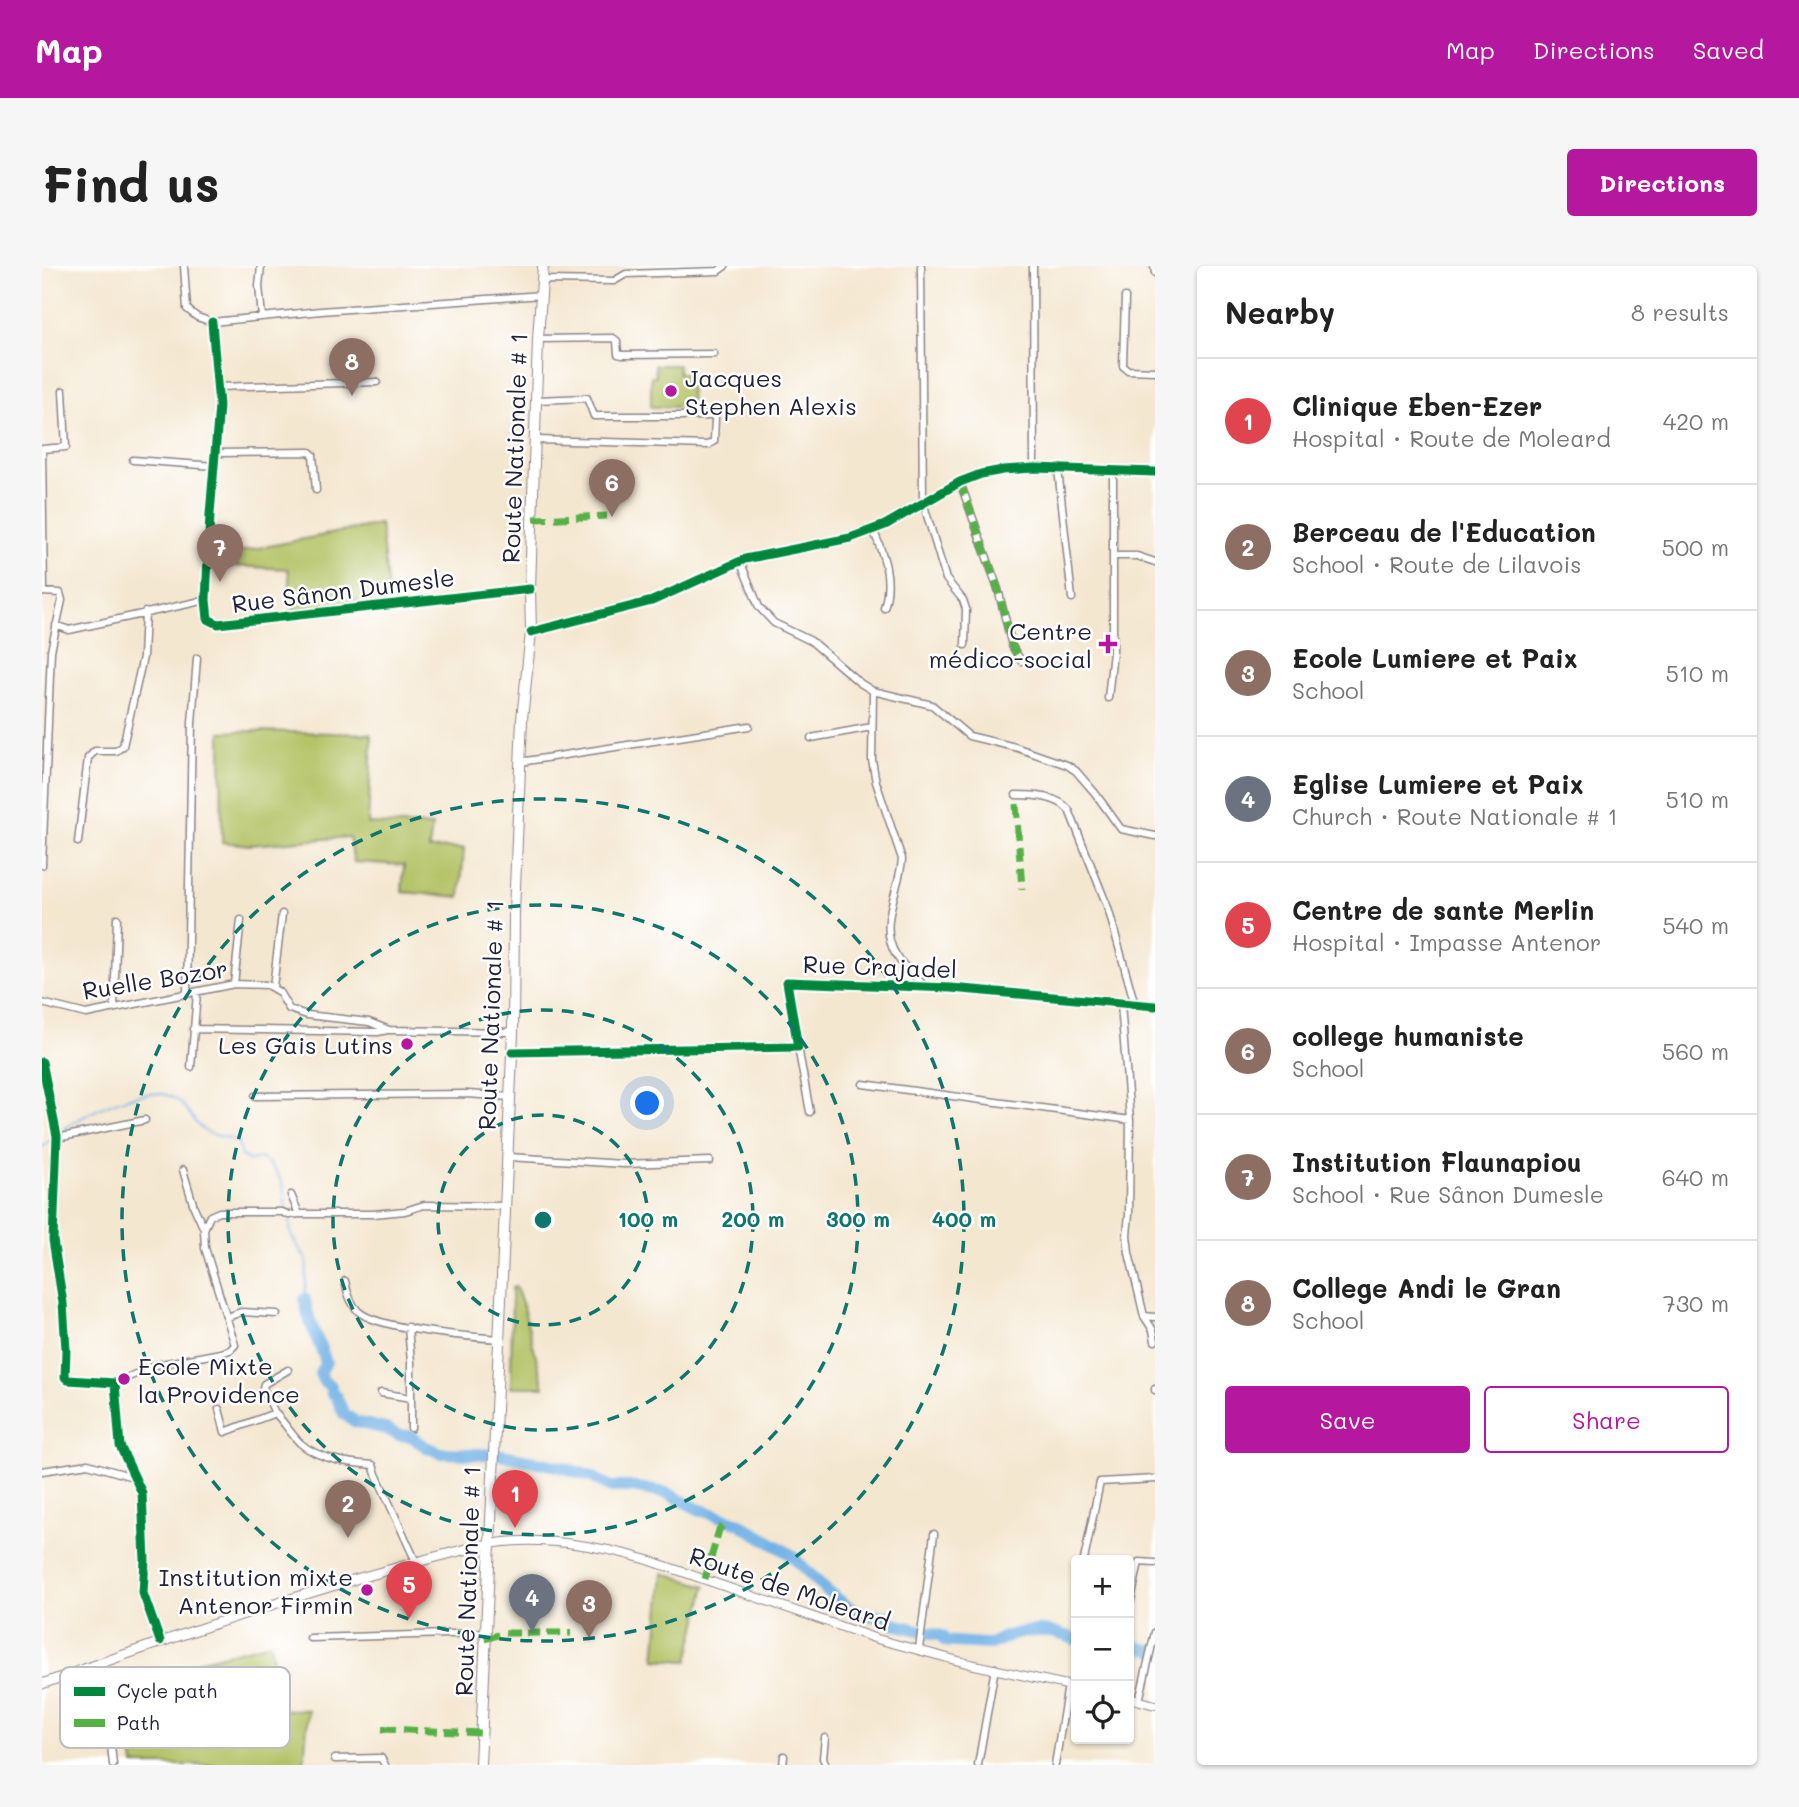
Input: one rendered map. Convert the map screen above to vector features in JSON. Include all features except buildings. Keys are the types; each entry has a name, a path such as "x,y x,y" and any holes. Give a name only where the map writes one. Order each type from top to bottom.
{"main road":[{"name":"Route Nationale # 1","path":"480,1765 513,1032 514,912 520,762 531,632 538,340 543,266"},
{"path":"89,1667 289,1599 416,1562 490,1544"},
{"path":"42,1684 60,1677"}],"street":[{"path":"184,266 187,309 197,317 212,322 479,298 542,295"},
{"path":"261,266 258,286 261,317"},
{"path":"542,280 614,281 626,274 718,271 725,266"},
{"path":"921,266 923,502 946,579 963,600 966,609 965,645"},
{"path":"1033,266 1034,468"},
{"path":"1154,266 1155,274"},
{"path":"1125,297 1124,366 1128,370 1155,372"},
{"name":"Rue Sânon Dumesle","path":"212,322 219,406 206,600 208,620 218,624 530,589"},
{"path":"538,340 613,338 617,341 618,354 622,355 714,354"},
{"path":"217,387 377,382"},
{"path":"42,865 51,651 61,612 61,595 56,591 43,592 43,449 66,447 63,391"},
{"path":"537,400 587,398 594,416 713,416 715,422 714,441 708,445 537,440"},
{"path":"216,453 310,452 313,455 316,490"},
{"path":"133,460 215,466"},
{"path":"531,632 652,601 740,561 772,552 850,538 885,525 960,482 1003,470 1034,468 1155,472"},
{"path":"1058,469 1072,598"},
{"path":"1108,698 1112,652 1113,470"},
{"path":"960,482 998,589 1012,646 1021,661"},
{"path":"873,529 888,577 888,596 884,608"},
{"path":"1113,556 1137,556 1155,562"},
{"path":"740,561 763,614 774,623 811,642 860,684 873,691 932,705 969,736 1015,747 1067,765 1076,771 1121,829 1155,836"},
{"path":"56,625 69,629 206,600"},
{"path":"78,842 88,758 94,751 116,751 123,746 143,657 145,612"},
{"path":"187,994 192,723 197,658"},
{"path":"873,691 872,760 876,782 899,847 901,871 888,921 888,937 901,963 926,987"},
{"path":"520,762 749,726"},
{"path":"811,738 873,727"},
{"path":"1016,795 1038,796 1064,804 1069,810 1108,908 1135,1005"},
{"path":"282,914 273,987 289,1009 369,1021 389,1030"},
{"path":"114,1009 117,918"},
{"path":"234,984 241,920"},
{"name":"Rue Crajadel","path":"798,1047 787,982 926,987 1155,1006"},
{"name":"Ruelle Bozor","path":"42,1003 86,1014 234,984 273,987"},
{"path":"191,1067 197,993"},
{"path":"1121,1004 1130,1120 1127,1234 1144,1317 1153,1331 1155,1341"},
{"path":"193,1029 513,1032"},
{"path":"512,1052 798,1047 810,1112"},
{"path":"42,1062 57,1137 53,1240 63,1303 65,1377 68,1380 115,1383 156,1365 230,1350 235,1345 205,1248 204,1229 183,1170"},
{"path":"863,1084 1130,1120"},
{"path":"255,1096 467,1094 510,1097"},
{"path":"57,1137 145,1119"},
{"path":"508,1157 624,1164 710,1161"},
{"path":"291,1195 299,1214"},
{"path":"197,1213 210,1216 219,1212 282,1212 289,1216 373,1214 405,1211 424,1205 505,1206"},
{"path":"204,1229 210,1216"},
{"path":"345,1281 349,1297 359,1312 408,1327 499,1339"},
{"path":"228,1317 241,1312 277,1314"},
{"path":"1144,1317 1155,1317"},
{"path":"408,1327 411,1428"},
{"path":"288,1370 264,1384 262,1388 275,1413 301,1443 318,1454 373,1465 416,1562"},
{"path":"115,1383 120,1446 142,1493 145,1560 143,1593 160,1641"},
{"path":"381,1393 411,1398"},
{"path":"219,1409 225,1432 275,1413"},
{"path":"42,1471 88,1464 133,1477"},
{"path":"1085,1555 1100,1482 1155,1479"},
{"path":"919,1649 934,1534"},
{"name":"Route de Moleard","path":"490,1544 515,1539 615,1550 877,1639 970,1664 1071,1686"},
{"path":"1134,1585 1139,1562 1155,1563"},
{"path":"1139,1701 1155,1632"},
{"path":"310,1638 486,1633"},
{"path":"978,1765 995,1668"},
{"path":"1055,1765 1071,1691"},
{"path":"1134,1700 1155,1705"},
{"path":"825,1738 823,1758 826,1765"},
{"path":"783,1765 784,1756"},
{"path":"335,1759 382,1758 384,1765"}],"green space":[{"name":"Jacques Stephen Alexis","path":"655,365 678,365 679,374 691,373 690,407 651,407 651,376 656,376"},
{"path":"380,524 389,596 293,610 288,569 213,565 213,557"},
{"path":"221,732 370,734 372,739 368,824 432,826 429,849 464,848 460,897 402,892 404,865 354,862 349,837 250,845 222,842"},
{"path":"515,1286 544,1387 511,1387 512,1288"},
{"path":"663,1573 706,1586 688,1661 655,1659"},
{"path":"270,1643 275,1667 199,1667 198,1661"},
{"path":"290,1710 308,1710 304,1765 134,1765 132,1751 176,1748 290,1748"}],"waterway":[{"path":"59,1133 82,1117 114,1102 147,1094 162,1094 174,1098 203,1130 238,1142 241,1156 251,1161 261,1158 273,1168 283,1186 287,1211"},
{"path":"42,1147 55,1137"},
{"path":"289,1216 291,1235 307,1261 305,1299"},
{"path":"305,1299 326,1362 320,1373 324,1382 331,1386 331,1392 336,1396 344,1414 356,1422 386,1429 398,1435 411,1436 426,1447 441,1453 504,1455 561,1467 590,1476 611,1487 632,1487 667,1493 698,1509 737,1522 790,1554 827,1591 850,1608 873,1616 886,1616 894,1624 942,1636 945,1641 990,1644 1005,1637 1033,1631 1071,1638"},
{"path":"1134,1646 1155,1651"}],"marked path":[{"path":"960,482 998,589 1012,646 1021,661"},
{"path":"534,519 607,516"},
{"path":"1016,804 1022,889"},
{"path":"705,1579 719,1530 726,1521"},
{"path":"485,1639 505,1633 571,1633"},
{"path":"382,1729 482,1733"}],"cycle path":[{"path":"212,322 219,406 210,514 206,600 208,619 218,624 530,589"},
{"path":"531,632 652,601 745,559 850,538 885,525 960,482 981,474 1034,468 1155,472"},
{"path":"512,1052 798,1047 787,982 951,988 1155,1006"},
{"path":"42,1062 57,1136 53,1240 63,1303 65,1377 68,1380 115,1383 120,1446 142,1493 145,1560 143,1593 160,1641"}],"place":[{"name":"Jacques Stephen Alexis","path":"671,391"},
{"name":"College Andi le Gran","path":"352,396"},
{"name":"college humaniste","path":"612,517"},
{"name":"Institution Flaunapiou","path":"220,582"},
{"name":"Centre médico-social","path":"1108,644"},
{"name":"Les Gais Lutins","path":"407,1044"},
{"name":"Ecole Mixte la Providence","path":"124,1379"},
{"name":"Clinique Eben-Ezer","path":"515,1528"},
{"name":"Berceau de l'Education","path":"348,1538"},
{"name":"Institution mixte Antenor Firmin","path":"367,1590"},
{"name":"Centre de sante Merlin","path":"409,1619"},
{"name":"Eglise Lumiere et Paix","path":"532,1632"},
{"name":"Ecole Lumiere et Paix","path":"589,1638"}]}
